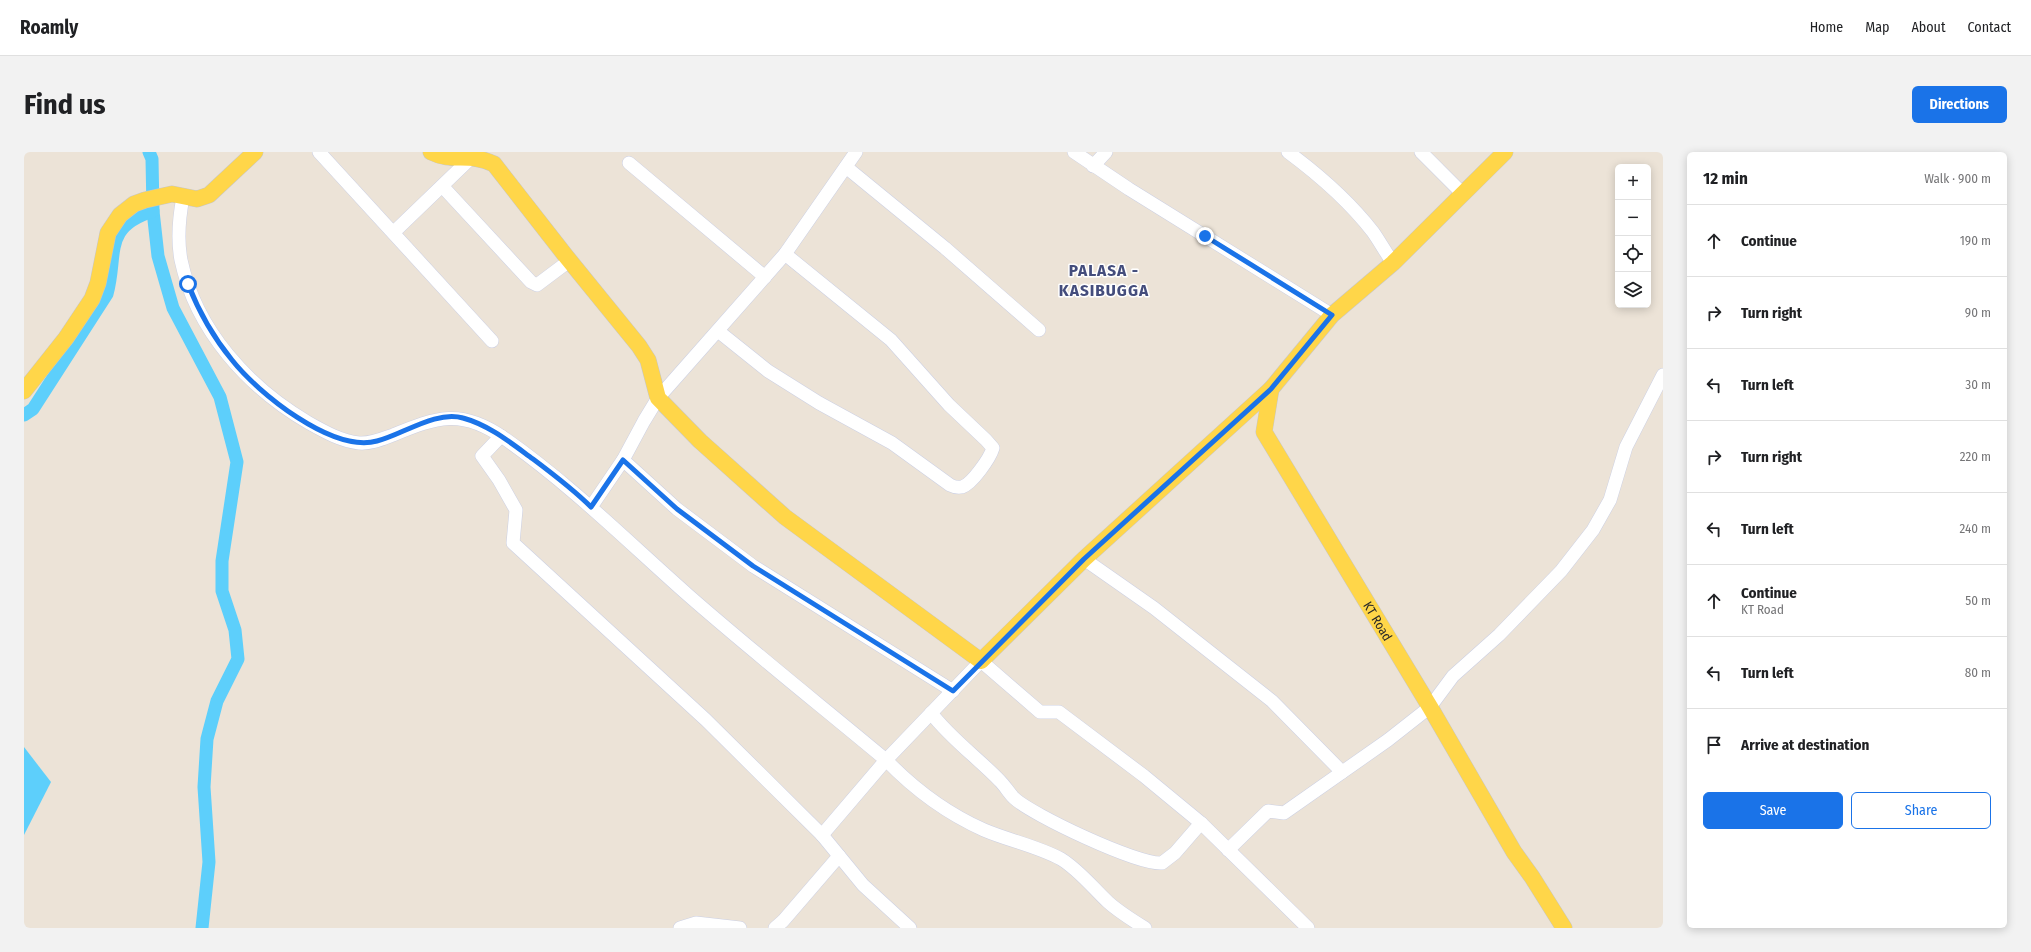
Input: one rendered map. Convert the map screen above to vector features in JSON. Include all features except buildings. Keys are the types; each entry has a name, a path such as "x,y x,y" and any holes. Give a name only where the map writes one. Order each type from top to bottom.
{"main road":[{"path":"24,390 66,338 92,299 98,283 108,234 120,214 134,204 145,200 178,196 197,199 209,195 256,152"},
{"path":"431,152 447,156 475,154 485,157 494,164 569,261 639,346 648,360 658,398 700,441 785,517 981,661 1084,559 1271,389 1332,315 1393,263 1505,152"},
{"name":"KT Road","path":"1271,389 1264,432 1430,707 1514,852 1532,877 1564,928"}],"street":[{"path":"319,152 349,187 394,232 492,341"},
{"path":"591,507 623,460 658,398 785,254 856,152"},
{"path":"1074,152 1093,166 1332,315"},
{"path":"1093,166 1106,152"},
{"path":"1288,152 1307,166 1346,202 1373,232 1393,263"},
{"path":"1421,152 1464,194"},
{"path":"394,232 443,187 475,154"},
{"path":"629,163 765,277"},
{"path":"846,167 945,248 1039,330"},
{"path":"443,187 531,282 537,285 569,261"},
{"path":"178,196 178,239 181,260 188,284 198,309 232,361 251,381 276,402 320,430 342,440 362,443 377,441 426,422 445,417 462,417 501,436 572,489 689,596 886,760 908,783 963,820 985,830 1047,852 1063,860 1108,902 1124,915 1145,928"},
{"path":"718,331 768,371 819,403 892,443 950,485 956,488 964,487 977,474 991,455 992,448 986,440 949,405 891,340 785,254"},
{"path":"1228,850 1268,812 1284,813 1388,740 1430,707 1453,676 1499,635 1561,571 1594,530 1610,500 1626,447 1663,375"},
{"path":"501,436 482,456 499,480 516,510 513,543 706,720 822,835 863,885 910,928"},
{"path":"623,460 683,514 753,566 953,691"},
{"path":"1084,559 1154,608 1272,701 1342,772"},
{"path":"822,835 886,760 981,661 1040,712 1059,712 1144,776 1202,823 1308,928"},
{"path":"931,713 942,727 1000,781 1014,798 1025,806 1043,817 1127,855 1150,863 1162,863 1175,853 1202,823"},
{"path":"775,928 783,921 839,856"},
{"path":"680,928 696,923 740,928"}],"water":[{"path":"24,747 51,782 24,835"}],"waterway":[{"path":"149,152 152,159 153,211 158,256 173,308 220,397 237,462 222,561 222,591 235,630 238,659 217,701 207,739 204,787 209,862 202,928"},
{"path":"24,415 33,409 107,294 113,254 119,234 126,225 153,211"}],"district":[{"name":"PALASA - KASIBUGGA","path":"1104,280"}],"route":[{"path":"188,284 198,309 214,336 232,361 251,381 276,402 320,430 342,440 362,443 377,441 426,422 445,417 462,417 480,424 501,436 572,489 591,507 623,460 677,509 753,566 953,691 981,661 1084,559 1271,389 1332,315 1205,236"}]}
